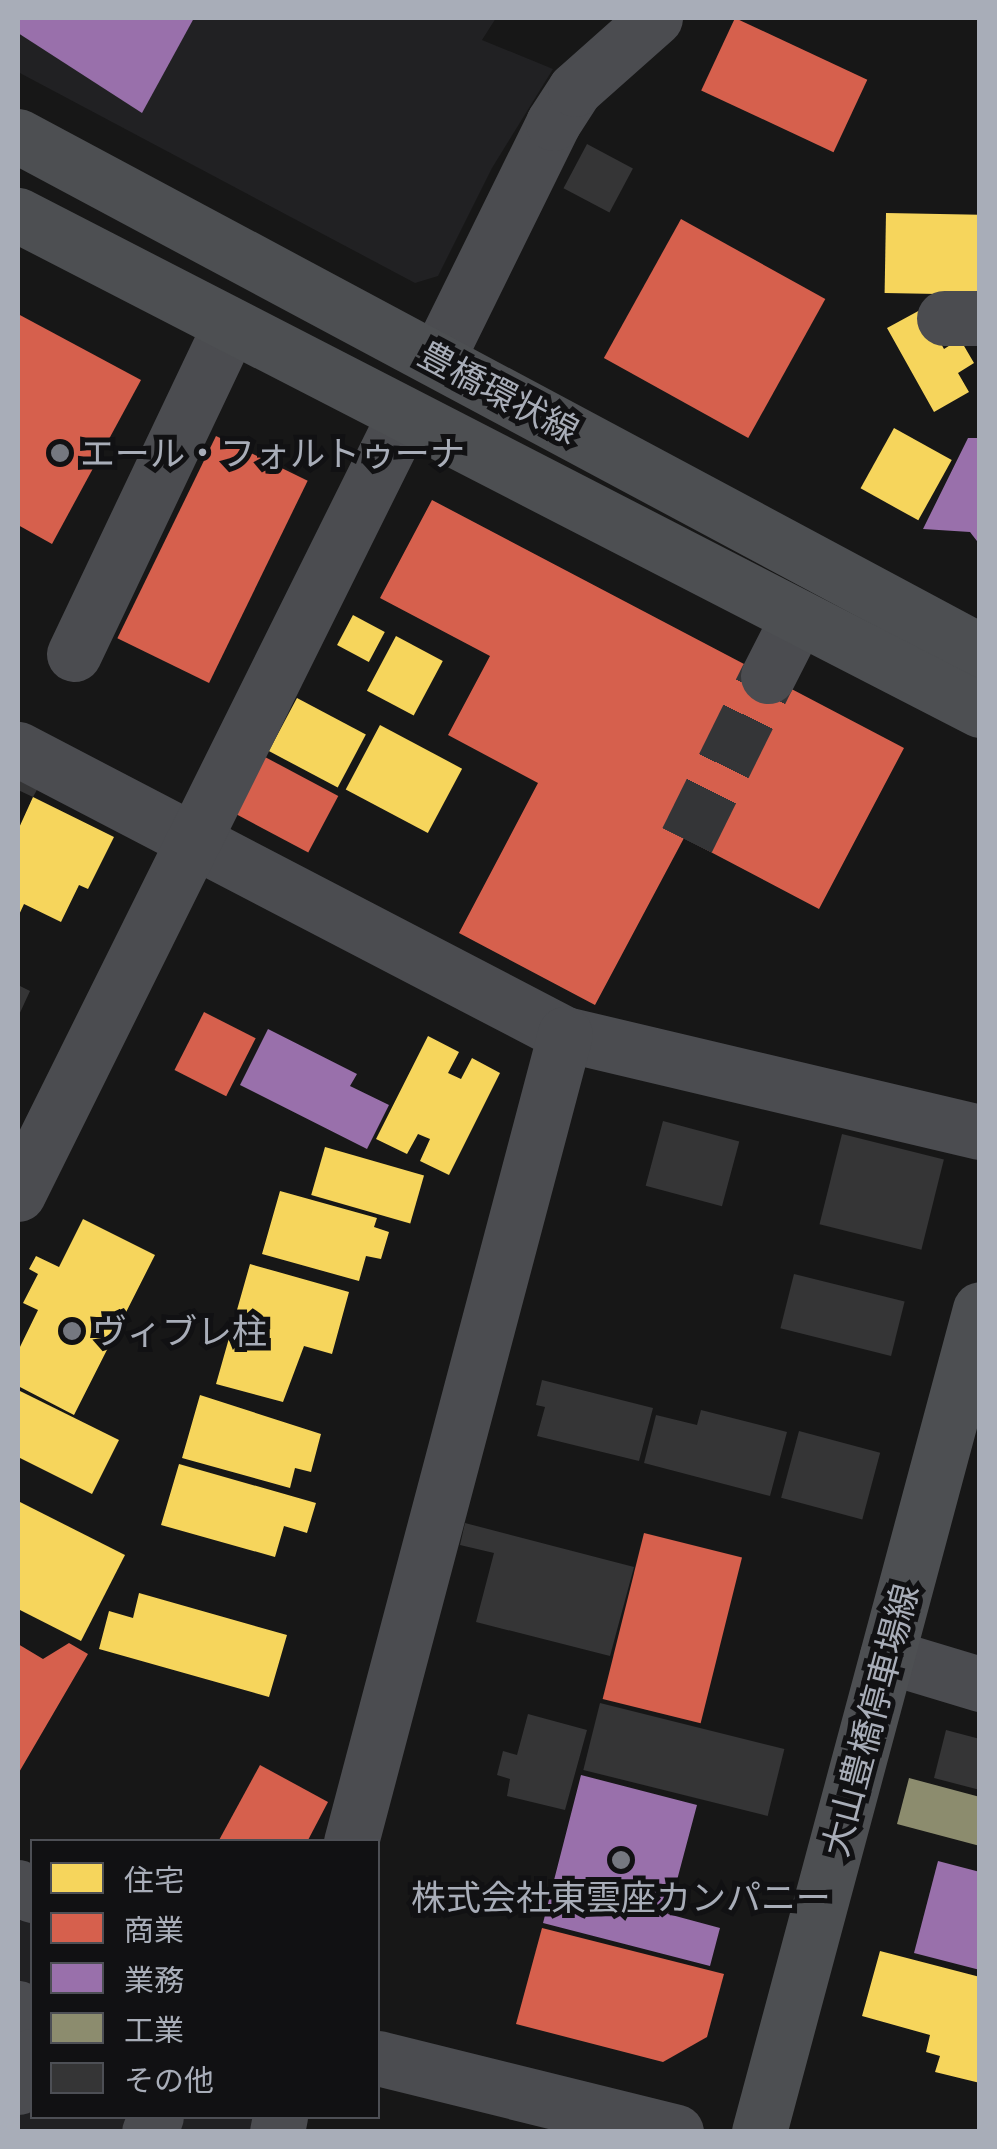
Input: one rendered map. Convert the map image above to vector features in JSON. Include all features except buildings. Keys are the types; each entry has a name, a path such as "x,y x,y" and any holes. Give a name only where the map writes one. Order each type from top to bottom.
{"main road":[{"name":"豊橋環状線","path":"18,136 980,651"},
{"name":"豊橋環状線","path":"18,215 796,621 980,710"},
{"name":"大山豊橋停車場線","path":"758,2132 980,1309"}],"street":[{"path":"437,359 552,124 575,89 655,18"},
{"path":"74,654 229,327"},
{"path":"18,1194 403,418"},
{"path":"768,676 796,621"},
{"path":"18,749 565,1034 980,1132"},
{"path":"352,1839 565,1034"},
{"path":"887,1656 980,1684"},
{"path":"380,2058 676,2132"},
{"path":"18,2087 30,2060"}],"shaded area":[{"path":"18,18 496,18 482,40 553,69 492,168 438,276 415,283 18,72"},
{"path":"18,1915 30,1922 30,2119 257,2119 254,2131 18,2131"}],"tunnel":[{"path":"687,840 768,676"}],"place":[{"name":"エール・フォルトゥーナ","path":"60,453"},
{"name":"ヴィブレ柱","path":"72,1331"},
{"name":"株式会社東雲座カンパニー","path":"621,1860"}]}
